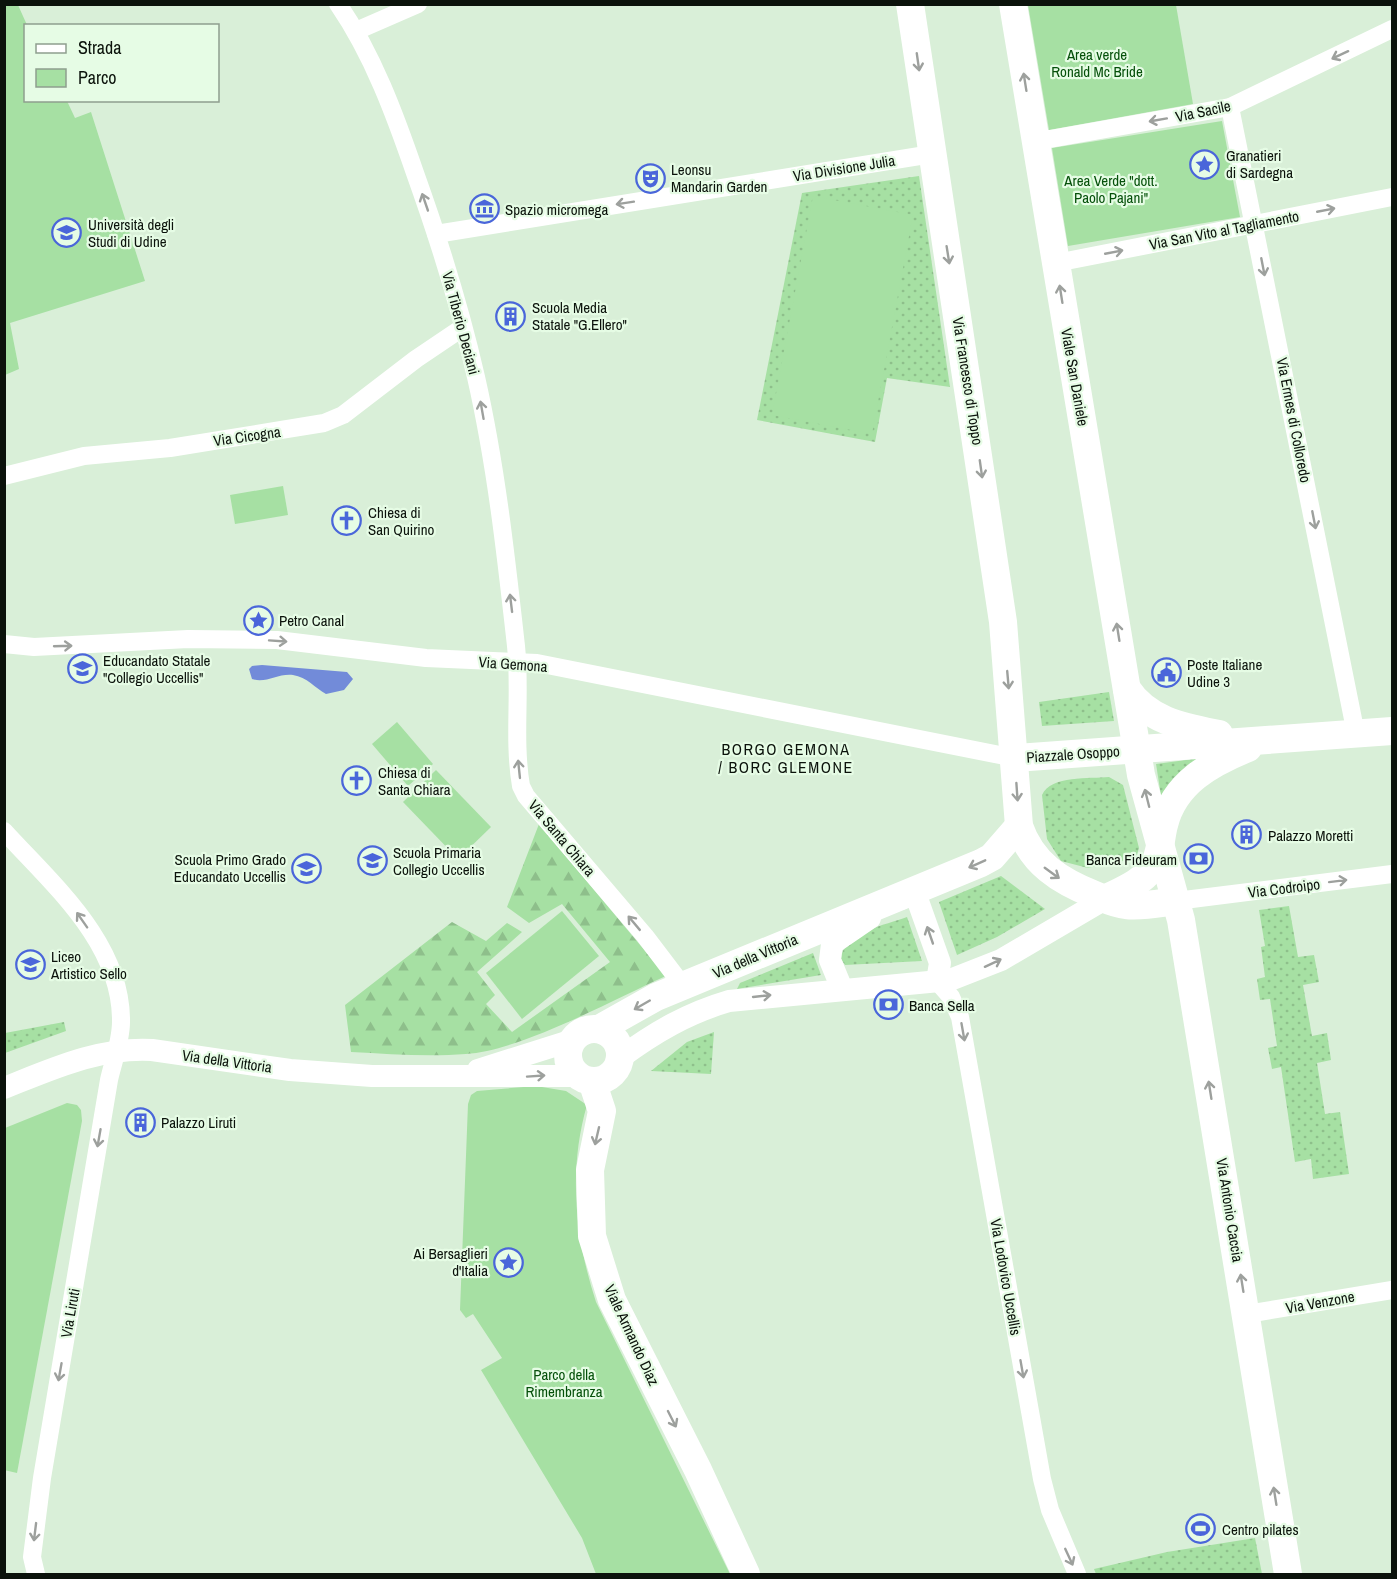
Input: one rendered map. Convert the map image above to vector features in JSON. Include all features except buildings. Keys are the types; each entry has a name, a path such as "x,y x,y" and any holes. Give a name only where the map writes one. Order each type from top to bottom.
{"main road":[{"name":"Via Francesco di Toppo","path":"910,4 1003,622 1015,758"},
{"name":"Viale San Daniele","path":"1013,4 1137,749"},
{"path":"1127,690 1134,700 1161,719 1195,729 1264,741 1392,730"},
{"name":"Piazzale Osoppo","path":"1176,901 1133,906 1105,899 1062,880 1041,864 1025,842 1019,826 1015,758 1264,741"},
{"path":"1105,899 1145,875 1157,860 1170,807 1186,785 1222,758 1264,741"},
{"name":"Piazzale Osoppo","path":"1137,749 1160,847"},
{"name":"Via della Vittoria","path":"599,1029 656,997 992,857 1019,826"},
{"name":"Via Antonio Caccia","path":"1160,847 1176,901 1247,1314 1288,1575"},
{"path":"587,1029 599,1029 608,1032 616,1040 620,1058 614,1072 605,1078 586,1078 569,1060 569,1047 573,1040 587,1029"},
{"name":"Viale Armando Diaz","path":"586,1078 602,1111 590,1170 592,1236 612,1300 698,1470 746,1575"}],"street":[{"name":"Via Tiberio Deciani","path":"338,4 356,31 399,126 453,286 476,376 502,529 518,661"},
{"path":"356,31 418,4"},
{"name":"Via Sacile","path":"1035,140 1077,135 1230,107 1392,29"},
{"name":"Via Ermes di Colloredo","path":"1230,107 1356,734"},
{"name":"Via Divisione Julia","path":"436,234 932,154"},
{"name":"Via San Vito al Tagliamento","path":"1056,263 1392,197"},
{"name":"Via Cicogna","path":"4,476 84,456 170,448 324,423 343,415 416,359 462,328"},
{"name":"Via Gemona","path":"8,647 62,647 188,639 277,640 426,658 518,661 559,667 1015,758"},
{"name":"Via Santa Chiara","path":"518,661 516,713 519,772 526,796 664,959 683,986"},
{"name":"Via Liruti","path":"4,831 66,897 106,958 114,974 121,1011 121,1025 42,1478 32,1557 36,1575"},
{"name":"Via Codroipo","path":"1176,901 1392,874"},
{"path":"914,890 940,963 937,981"},
{"name":"Via della Vittoria","path":"842,989 830,960 832,944 914,890"},
{"name":"Via della Vittoria","path":"620,1058 660,1029 705,1008 752,997 937,981 973,972 1000,960 1105,899"},
{"name":"Via Lodovico Uccellis","path":"937,981 951,997 960,1017 1041,1479 1050,1510 1077,1575"},
{"name":"Via della Vittoria","path":"457,1076 573,1040"},
{"name":"Via della Vittoria","path":"4,1088 76,1060 115,1051 152,1050 290,1070 372,1076 586,1078"},
{"name":"Via Venzone","path":"1247,1314 1392,1290"}],"green space":[{"name":"Università degli Studi di Udine","path":"4,5 18,5 27,24 24,24 24,102 67,102 75,118 91,112 145,281 10,323 19,369 5,375"},
{"name":"Area verde Ronald Mc Bride","path":"1028,5 1176,5 1193,104 1049,130"},
{"name":"Area Verde \"dott. Paolo Pajani\"","path":"1222,121 1240,217 1068,246 1052,148"},
{"path":"919,176 950,387 887,378 875,442 757,420 802,193"},
{"path":"813,196 913,215 872,434 772,415"},
{"path":"283,486 288,515 235,524 230,495"},
{"path":"1109,692 1114,721 1042,726 1039,702"},
{"path":"397,722 433,764 408,786 372,744"},
{"path":"1216,756 1161,796 1156,764"},
{"path":"436,770 491,827 458,859 403,802"},
{"path":"1109,777 1123,785 1139,848 1136,858 1088,868 1061,861 1047,839 1042,795 1054,784 1062,781"},
{"path":"539,824 666,976 514,1044 466,1054 409,1055 351,1052 345,1005 452,922 486,941 507,923 522,932 477,972 495,995 486,1004 512,1032 610,962 562,904 529,923 507,907"},
{"path":"1001,876 1045,909 997,937 957,955 939,902"},
{"path":"1289,906 1298,957 1314,955 1319,982 1303,985 1312,1036 1327,1033 1331,1060 1317,1063 1325,1114 1340,1112 1349,1174 1313,1179 1311,1159 1295,1162 1281,1067 1272,1069 1268,1048 1277,1046 1270,999 1260,1000 1257,979 1265,977 1261,947 1265,946 1259,910"},
{"path":"562,911 599,956 522,1019 486,973"},
{"path":"907,917 922,961 845,965 841,959 849,942 867,931"},
{"path":"813,953 821,975 737,989 740,983"},
{"path":"64,1022 66,1031 5,1053 5,1033"},
{"path":"714,1032 711,1074 651,1071 687,1042"},
{"name":"Parco della Rimembranza","path":"536,1086 566,1091 587,1105 577,1154 576,1204 583,1253 596,1302 730,1574 596,1574 582,1538 481,1370 502,1358 473,1314 466,1318 460,1310 468,1104 471,1095 477,1091"},
{"path":"67,1103 77,1105 81,1110 82,1121 17,1473 4,1470 5,1128"},
{"path":"1255,1538 1262,1574 1096,1574 1094,1569 1167,1552"}],"water":[{"path":"252,666 347,672 353,679 344,690 326,694 298,676 282,675 262,680 252,679 249,669"}],"place":[{"name":"Granatieri di Sardegna","path":"1205,164"},
{"name":"Leonsu Mandarin Garden","path":"650,178"},
{"name":"Spazio micromega","path":"484,209"},
{"name":"Università degli Studi di Udine","path":"67,233"},
{"name":"Scuola Media Statale \"G.Ellero\"","path":"511,316"},
{"name":"Chiesa di San Quirino","path":"347,521"},
{"name":"Petro Canal","path":"258,620"},
{"name":"Educandato Statale \"Collegio Uccellis\"","path":"82,669"},
{"name":"Poste Italiane Udine 3","path":"1166,673"},
{"name":"Chiesa di Santa Chiara","path":"357,781"},
{"name":"Palazzo Moretti","path":"1247,835"},
{"name":"Banca Fideuram","path":"1198,859"},
{"name":"Scuola Primaria Collegio Uccellis","path":"372,861"},
{"name":"Scuola Primo Grado Educandato Uccellis","path":"307,868"},
{"name":"Liceo Artistico Sello","path":"30,965"},
{"name":"Banca Sella","path":"888,1005"},
{"name":"Palazzo Liruti","path":"140,1122"},
{"name":"Ai Bersaglieri d'Italia","path":"509,1262"},
{"name":"Centro pilates","path":"1201,1529"}],"district":[{"name":"BORGO GEMONA / BORC GLEMONE","path":"786,758"}]}
